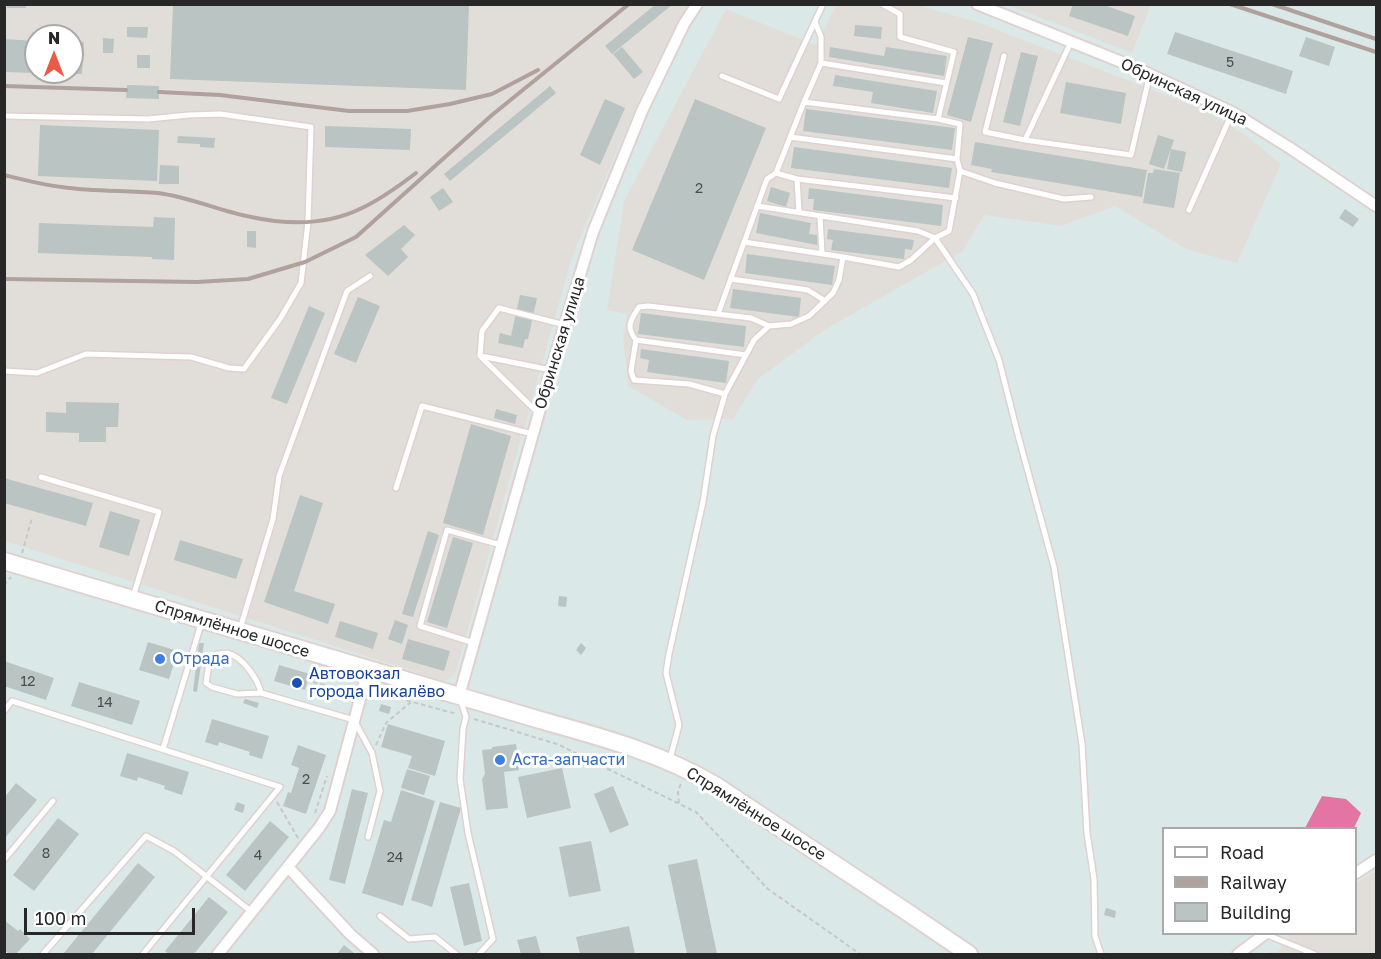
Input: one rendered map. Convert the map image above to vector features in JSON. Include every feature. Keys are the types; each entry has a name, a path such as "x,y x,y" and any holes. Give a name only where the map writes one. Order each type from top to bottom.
{"main road":[{"name":"Спрямлённое шоссе","path":"4,561 645,751 699,776 969,954"}],"street":[{"name":"Обринская улица","path":"459,696 538,413 593,232 642,111 684,24 697,4"},
{"name":"Обринская улица","path":"977,4 1150,74 1232,112 1377,206"},
{"path":"218,954 319,828 330,810 368,669"},
{"path":"1357,872 1377,860"},
{"path":"288,867 350,934 373,954"},
{"path":"1238,954 1262,935"}],"lane":[{"path":"722,76 779,99 824,4"},
{"path":"882,4 900,14 900,37 954,52 938,119"},
{"path":"718,314 767,179 776,174 822,63 821,37 815,22"},
{"path":"1025,140 1071,42"},
{"path":"1004,56 986,132 1131,155 1150,74"},
{"path":"822,63 946,83"},
{"path":"744,242 899,267 911,260 935,238 949,231 960,171 957,159 960,124 938,119 804,102"},
{"path":"1189,210 1232,112"},
{"path":"4,116 148,119 220,114 311,127 308,222 301,283 280,319 244,369 229,368 191,357 86,354 37,373 4,371"},
{"path":"790,137 957,159"},
{"path":"960,171 995,183 1064,199 1091,197"},
{"path":"776,174 797,179 956,198"},
{"path":"797,179 799,212"},
{"path":"757,206 918,231 935,238 973,294 999,360 1054,567 1082,744 1087,833 1094,879 1095,936 1101,954"},
{"path":"820,216 822,254"},
{"path":"746,355 636,340 630,332 630,321 639,308 648,306 752,318 769,326 791,324 809,316 833,293 839,280 843,257"},
{"path":"239,631 273,519 279,476 347,291 370,276"},
{"path":"731,279 808,290 825,301"},
{"path":"480,356 482,331 499,308 565,325"},
{"path":"677,765 679,725 666,673 703,502 713,436 725,394 754,340 769,326"},
{"path":"636,340 631,371 634,380 689,384 725,394"},
{"path":"480,356 551,370"},
{"path":"480,356 538,413"},
{"path":"396,488 422,406 533,434"},
{"path":"41,477 159,512 133,599"},
{"path":"474,644 420,626 447,530 501,545"},
{"path":"163,749 202,620"},
{"path":"261,693 251,673 240,661 227,653 217,654 209,664 206,683 212,687 237,694 261,693 354,720 372,753 380,791 368,837"},
{"path":"459,696 466,717 463,729 460,779 468,833 493,939 480,954"},
{"path":"4,711 12,701 280,787 143,954"},
{"path":"4,860 53,801"},
{"path":"44,954 146,836 174,851 252,912"},
{"path":"380,916 409,939 435,937 456,954"},
{"path":"1270,935 1314,954"}],"path":[{"path":"314,682 369,698 379,693 556,744 679,803 696,812 768,889 860,954"},
{"path":"372,753 386,723 411,702"},
{"path":"677,765 679,803"},
{"path":"314,814 328,771"},
{"path":"273,796 298,838"}],"shaded area":[{"path":"5,5 687,5 643,90 572,257 455,675 444,681 5,541"},
{"path":"836,5 917,5 977,22 1202,109 1244,134 1281,164 1237,263 1186,249 1115,206 1061,226 984,215 963,251 826,329 758,379 733,419 687,420 628,386 623,337 627,314 607,310 624,201 726,9 816,45"},
{"path":"1008,5 1151,5 1132,53"},
{"path":"1322,796 1346,799 1361,813 1354,827 1306,827"},
{"path":"1376,871 1376,954 1267,954 1270,951 1277,953 1289,935 1357,935 1357,882"}],"building":[{"path":"7,4 26,4 26,8 7,8"},
{"path":"656,4 673,4 612,54 605,46"},
{"path":"1073,4 1101,4 1135,16 1128,36 1069,16"},
{"path":"173,5 469,5 466,90 170,79"},
{"path":"855,25 882,27 881,39 854,36"},
{"path":"127,27 148,27 147,38 127,37"},
{"path":"1175,32 1293,71 1286,94 1167,54"},
{"path":"968,37 993,43 971,122 947,115"},
{"path":"1306,37 1335,47 1329,66 1299,56"},
{"path":"103,38 114,39 113,53 103,53"},
{"path":"4,39 24,40 24,73 4,72"},
{"path":"622,47 643,72 634,79 613,54"},
{"path":"830,47 884,56 886,47 947,56 944,76 829,57"},
{"path":"1021,52 1038,56 1020,126 1003,122"},
{"path":"137,55 150,55 150,68 137,68"},
{"path":"835,75 937,91 933,113 871,103 873,92 833,86"},
{"path":"1066,82 1126,93 1121,124 1060,113"},
{"path":"127,85 159,86 159,99 126,98"},
{"path":"550,86 556,93 450,181 444,174"},
{"path":"605,99 625,108 600,165 580,155"},
{"path":"695,99 766,128 704,280 632,250"},
{"path":"806,109 955,128 952,150 803,131"},
{"path":"40,125 159,130 157,181 38,176"},
{"path":"325,126 411,129 410,150 325,147"},
{"path":"1158,135 1174,140 1164,169 1149,164"},
{"path":"178,136 215,138 214,148 200,147 200,144 177,143"},
{"path":"975,142 1147,170 1142,197 991,172 992,169 971,165"},
{"path":"794,147 952,168 949,188 791,168"},
{"path":"1171,149 1186,152 1182,172 1167,169"},
{"path":"160,165 179,166 179,184 159,184"},
{"path":"1154,169 1180,173 1174,208 1143,203 1148,173 1153,173"},
{"path":"771,187 790,193 786,207 767,201"},
{"path":"443,188 453,202 439,211 430,197"},
{"path":"809,188 943,205 941,226 813,210 814,199 808,199"},
{"path":"1345,209 1359,219 1353,227 1339,218"},
{"path":"760,213 811,223 809,234 818,235 817,245 756,233"},
{"path":"154,217 175,218 174,260 152,259 152,257 38,253 39,223 153,227"},
{"path":"404,225 415,235 401,249 408,257 388,276 365,255"},
{"path":"828,229 914,240 912,250 905,249 904,259 831,250 833,240 827,239"},
{"path":"247,231 256,231 256,248 247,247"},
{"path":"747,254 835,266 832,285 745,273"},
{"path":"733,289 801,298 799,317 730,308"},
{"path":"520,295 537,298 528,339 525,339 523,348 498,343 500,333 511,336"},
{"path":"358,297 380,306 356,363 334,354"},
{"path":"309,306 325,313 287,404 271,398"},
{"path":"641,313 746,326 744,347 638,334"},
{"path":"641,349 729,361 726,383 647,372 649,360 640,358"},
{"path":"66,402 119,403 118,427 106,427 106,442 79,442 79,433 46,432 46,412 66,413"},
{"path":"496,409 517,415 515,424 494,418"},
{"path":"471,424 511,436 483,535 443,523"},
{"path":"4,478 93,503 86,526 4,503"},
{"path":"300,495 323,503 294,591 335,604 328,624 264,602"},
{"path":"110,511 140,520 129,556 99,547"},
{"path":"428,531 439,535 413,617 402,614"},
{"path":"453,537 473,543 447,628 427,622"},
{"path":"180,540 243,559 236,579 174,560"},
{"path":"559,596 567,597 566,607 558,606"},
{"path":"395,620 408,625 402,644 388,639"},
{"path":"340,621 378,633 373,649 335,637"},
{"path":"408,639 450,651 444,671 402,659"},
{"name":"Отрада","path":"148,642 178,651 169,679 139,670"},
{"path":"199,643 204,643 197,692 193,691"},
{"path":"581,643 586,648 581,655 576,650"},
{"path":"4,661 54,678 46,700 4,686"},
{"path":"279,665 310,674 305,690 274,681"},
{"path":"79,682 140,701 132,725 71,706"},
{"path":"245,699 259,703 257,708 243,703"},
{"path":"381,704 391,707 389,714 379,711"},
{"path":"212,719 269,736 262,759 249,755 250,752 219,742 218,746 205,742"},
{"path":"388,724 445,741 435,776 408,768 412,756 381,747"},
{"path":"516,744 519,770 504,772 508,808 486,810 482,779 485,774 482,750"},
{"path":"298,745 326,755 306,814 283,806 288,792 291,793 299,768 291,765"},
{"path":"127,753 189,772 182,795 164,789 165,786 138,777 137,781 120,776"},
{"path":"562,768 571,808 527,818 518,777"},
{"path":"407,769 430,776 424,795 401,788"},
{"path":"16,783 37,800 4,839 4,798"},
{"path":"613,786 629,825 610,833 594,794"},
{"path":"352,789 368,793 345,884 329,880"},
{"path":"401,790 435,801 403,906 362,893 384,820 391,822"},
{"path":"237,802 245,805 243,813 234,810"},
{"path":"440,802 461,808 432,907 411,900"},
{"path":"58,818 79,834 34,891 13,875"},
{"path":"270,821 289,837 245,891 226,875"},
{"path":"591,841 601,891 569,897 559,847"},
{"path":"697,859 717,954 687,954 668,865"},
{"path":"138,863 155,877 92,954 63,954"},
{"path":"469,883 482,941 464,946 450,887"},
{"path":"209,897 228,912 194,954 169,954 165,951"},
{"path":"1106,908 1116,911 1115,918 1104,915"},
{"path":"4,920 18,931 20,929 30,939 16,954 10,954 4,950"},
{"path":"629,926 635,954 580,954 576,937"},
{"path":"536,936 541,954 521,954 517,940"},
{"path":"344,945 354,953 337,954"}],"railway":[{"path":"4,279 197,282 248,279 305,262 356,237 492,115 629,4"},
{"path":"1230,4 1376,52"},
{"path":"1272,4 1376,39"},
{"path":"159,92 220,95 349,111 407,111 492,94 538,70"},
{"path":"4,86 126,90"},
{"path":"4,175 74,189 158,193 265,220 308,222 349,214 383,196 416,173"}],"place":[{"name":"Отрада","path":"160,659"},
{"name":"Автовокзал города Пикалёво","path":"297,683"},
{"name":"Аста-запчасти","path":"500,760"}]}
